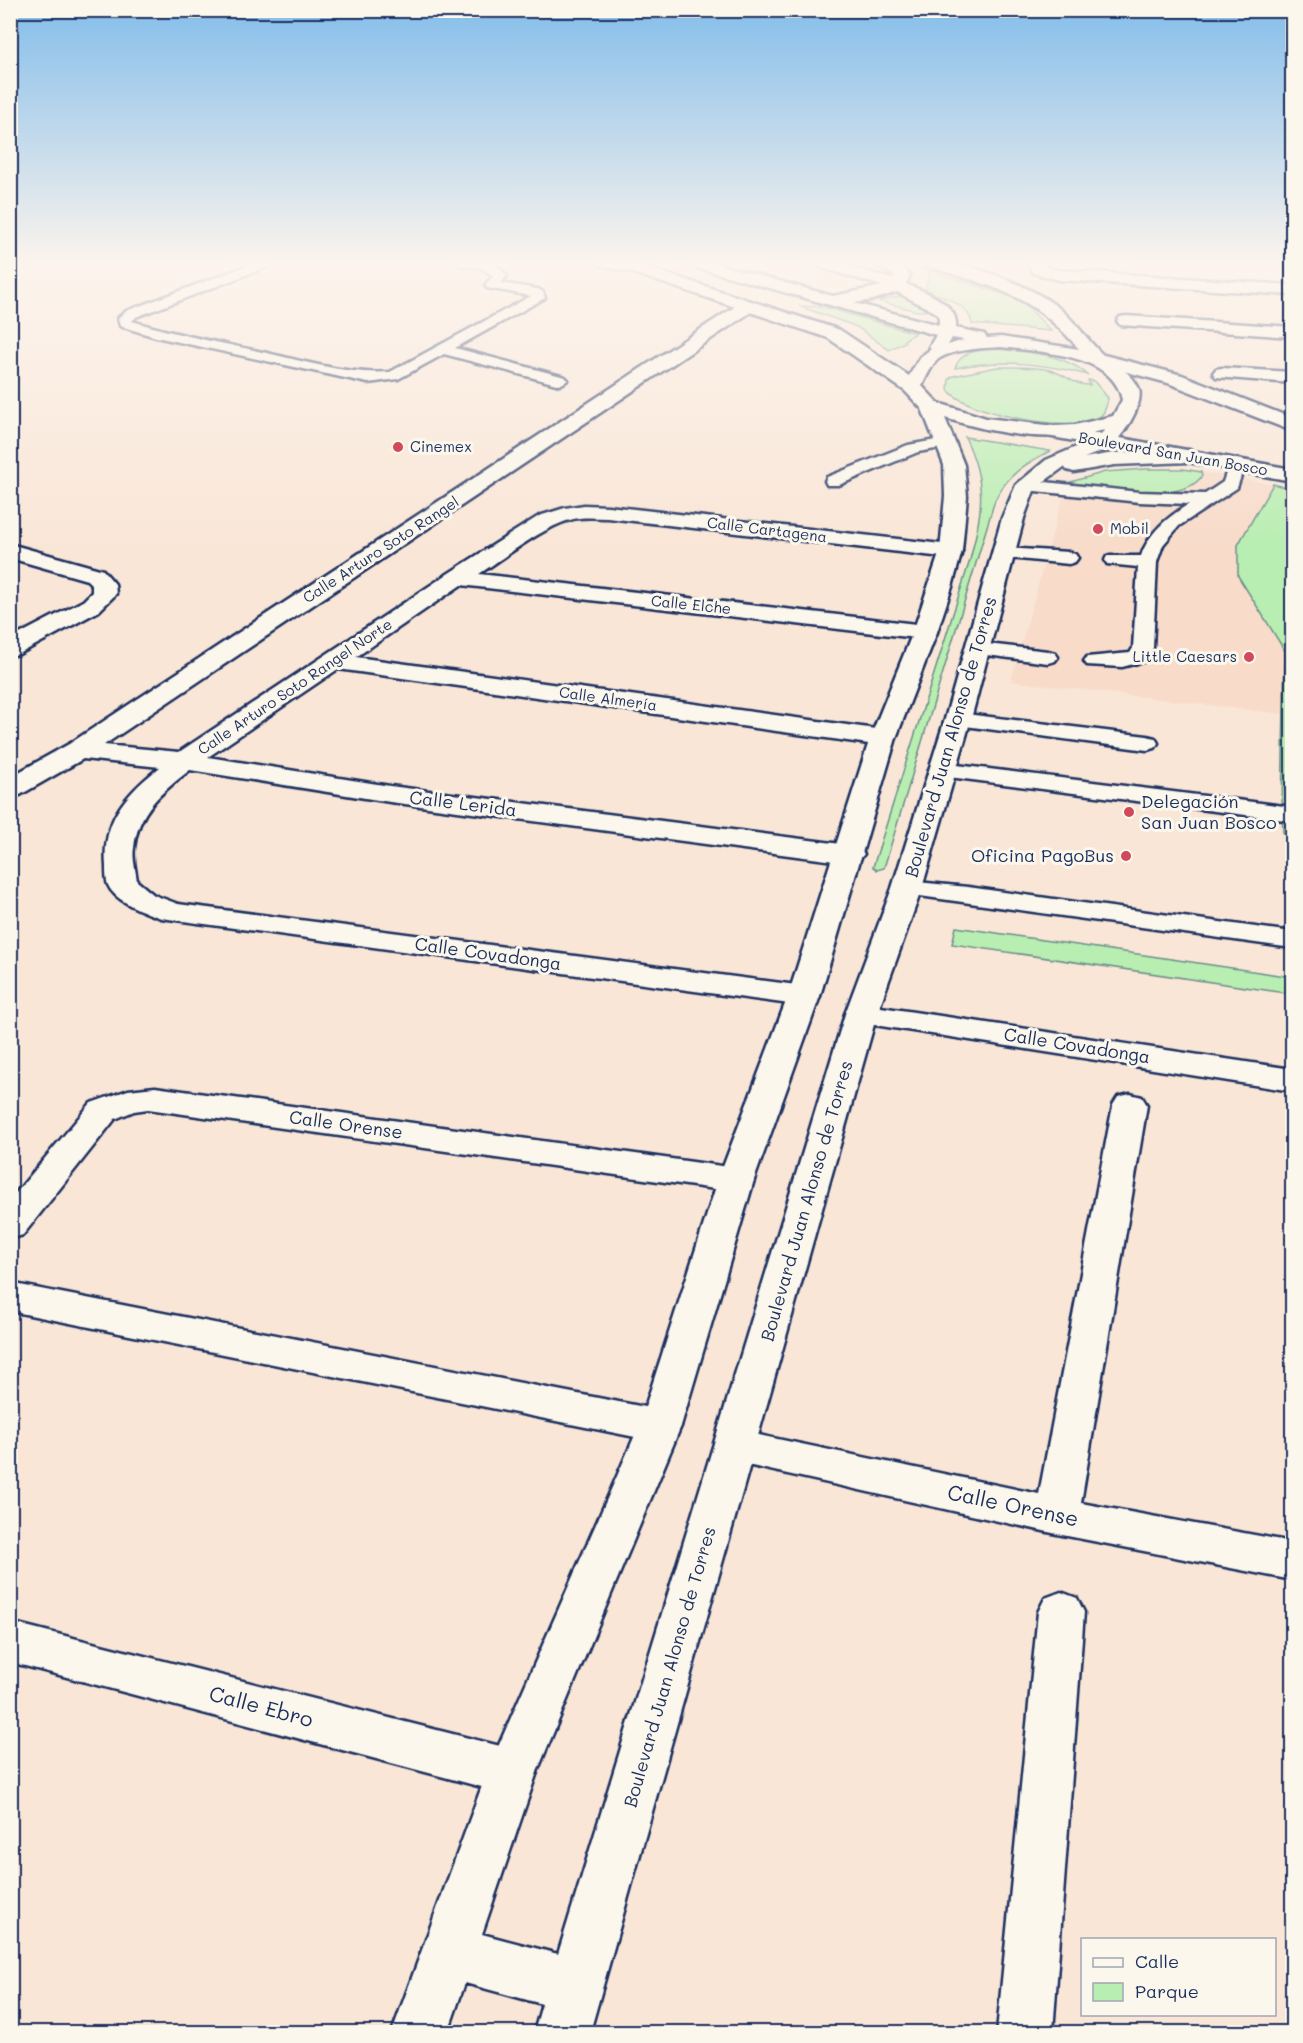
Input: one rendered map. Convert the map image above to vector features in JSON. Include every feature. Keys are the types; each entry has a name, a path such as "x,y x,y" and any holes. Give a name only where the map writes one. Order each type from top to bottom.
{"street":[{"name":"Calle Arturo Soto Rangel","path":"10,789 78,750 671,357"},
{"path":"420,2032 512,1772 660,1426 736,1180 804,996 883,738 925,632 951,551 955,486 954,465 947,443 930,407 912,387 868,357"},
{"path":"912,387 930,357"},
{"path":"1093,357 1175,379 1293,425"},
{"path":"1031,479 1060,460 1102,443 1121,420 1131,400 1129,388 1115,372 1096,358"},
{"path":"1222,373 1293,378"},
{"path":"930,407 984,424 1054,432 1075,431 1121,420"},
{"name":"Boulevard San Juan Bosco","path":"1054,432 1102,443 1293,475"},
{"path":"1031,479 1114,459 1189,456"},
{"name":"Boulevard Juan Alonso de Torres","path":"569,2009 861,1014 907,888 958,719 1004,553 1031,479"},
{"name":"Calle Cartagena","path":"584,510 951,551"},
{"name":"Calle Arturo Soto Rangel Norte","path":"172,912 143,901 122,884 119,848 130,810 146,792 184,761 457,578 547,521 584,510"},
{"path":"10,551 95,575 104,584 104,594 91,606 10,649"},
{"name":"Calle Elche","path":"457,578 925,632"},
{"name":"Calle Almería","path":"333,661 883,738"},
{"name":"Calle Lerida","path":"78,750 184,761 390,794 849,854"},
{"name":"Calle Covadonga","path":"172,912 804,996"},
{"name":"Calle Covadonga","path":"861,1014 1293,1080"},
{"name":"Calle Orense","path":"10,1226 103,1111 121,1102 138,1098 155,1098 736,1180"},
{"path":"1057,1516 1130,1105"},
{"path":"10,1297 660,1426"},
{"name":"Calle Orense","path":"735,1447 1057,1516 1293,1561"},
{"path":"1025,2032 1061,1612"},
{"name":"Calle Ebro","path":"10,1642 512,1772"},
{"path":"449,1952 569,2009"}],"lane":[{"path":"271,357 368,378 393,376 431,357"},
{"path":"469,357 560,380"},
{"path":"833,481 914,448 947,443"},
{"path":"1094,661 1122,662 1138,657 1143,648 1148,562 1154,544 1173,522 1231,484 1237,464"},
{"path":"1031,479 1139,497 1210,499"},
{"path":"1004,553 1069,558"},
{"path":"1114,560 1148,562"},
{"path":"978,649 1048,657"},
{"path":"958,719 1147,743"},
{"path":"941,770 1293,814"},
{"path":"907,888 969,894 1293,940"},
{"path":"1226,931 1273,927 1293,922"}],"shaded area":[{"path":"1183,469 1273,484 1238,545 1285,651 1284,714 1011,681 1067,483 1105,472"}],"green space":[{"path":"1053,357 1067,362 1088,375 1038,365 1006,363 955,368 961,358"},
{"path":"997,367 1030,367 1050,370 1085,385 1090,385 1088,380 1094,381 1108,398 1105,409 1097,419 1080,423 1040,422 995,413 959,399 948,390 949,379 953,376"},
{"path":"965,437 1050,451 1033,460 1011,477 995,500 884,868 877,870 873,867 970,560 978,527 980,484"},
{"path":"1183,469 1201,472 1202,476 1192,485 1159,492 1139,492 1067,483 1105,472"},
{"path":"1273,484 1292,489 1292,835 1283,833 1282,809 1285,651 1238,576 1238,545"},
{"path":"956,927 1292,977 1292,994 952,944"}],"place":[{"name":"Cinemex","path":"398,447"},
{"name":"Mobil","path":"1098,529"},
{"name":"Little Caesars","path":"1249,657"},
{"name":"Delegación San Juan Bosco","path":"1129,812"},
{"name":"Oficina PagoBus","path":"1126,856"}]}
